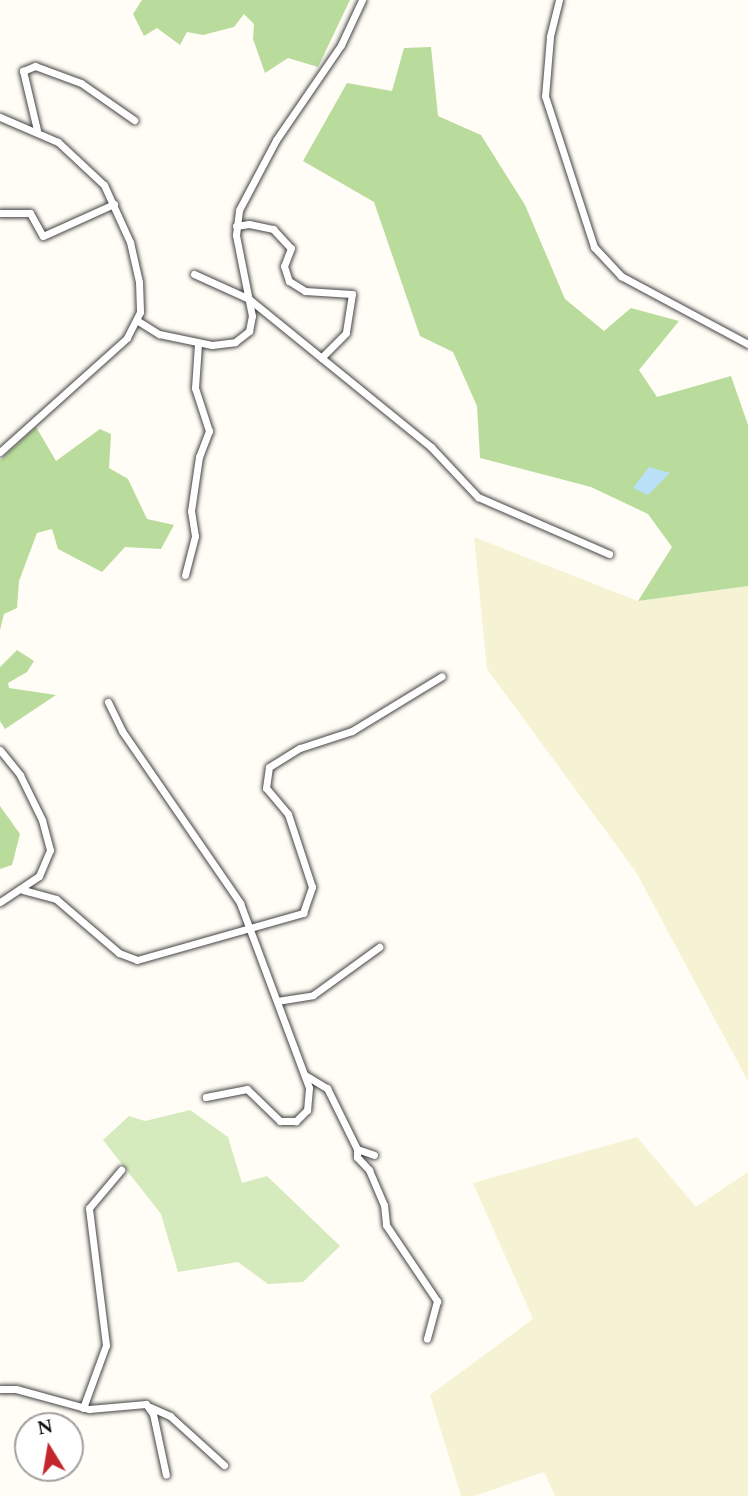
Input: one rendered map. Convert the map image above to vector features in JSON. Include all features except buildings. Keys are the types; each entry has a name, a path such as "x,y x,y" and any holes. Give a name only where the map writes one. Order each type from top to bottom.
{"street":[{"path":"138,321 159,334 198,344 227,344 242,337 253,324 236,226 246,195 276,140 341,45 362,0"},
{"path":"559,0 550,37 545,96 594,247 621,276 748,344"},
{"path":"37,130 23,71 35,66 81,83 134,120"},
{"path":"0,117 37,130 85,163 114,204 137,268 138,321 95,369 0,452"},
{"path":"23,125 35,117"},
{"path":"0,213 30,213 43,236 114,204"},
{"path":"236,226 249,224 272,229 290,248 284,266 289,281 305,291 352,294 346,333 321,358"},
{"path":"194,274 249,299 430,447 478,497 609,554"},
{"path":"185,575 195,536 191,511 199,457 209,431 194,388 198,344"},
{"path":"23,890 56,899 119,953 137,960 303,912 311,899 312,887 288,814 267,788 269,767 300,748 352,730 442,676"},
{"path":"108,702 122,731 234,893 305,1075 307,1110 296,1121 280,1121 247,1089 206,1097"},
{"path":"0,750 20,775 49,844 44,870 23,890 0,902"},
{"path":"277,1001 313,995 379,947"},
{"path":"305,1075 327,1088 357,1149 357,1157 369,1170 384,1205 386,1225 438,1301 427,1339"},
{"path":"357,1149 374,1155"},
{"path":"83,1408 106,1345 89,1208 121,1170"},
{"path":"0,1389 16,1389 83,1408 137,1402 170,1416 225,1465"},
{"path":"150,1407 166,1475"}],"shaded area":[{"path":"474,537 638,601 748,586 748,1081 636,872 487,669"},
{"path":"637,1137 696,1207 748,1172 748,1496 555,1496 544,1472 474,1496 461,1496 430,1395 533,1319 473,1183"}],"green space":[{"path":"142,0 350,0 318,67 288,58 265,73 253,39 254,24 244,14 234,27 203,35 187,32 180,45 157,28 144,36 133,14"},
{"path":"431,47 438,116 481,135 525,205 565,299 604,331 631,308 679,321 639,370 657,397 731,376 748,425 748,586 638,601 672,547 648,514 591,487 480,458 477,406 453,352 420,336 374,202 303,161 347,83 392,91 404,48"},
{"path":"36,427 56,461 100,429 111,434 109,468 128,479 147,519 174,525 161,549 125,547 102,572 58,549 52,529 37,533 19,581 17,608 4,614 0,630 0,460"},
{"path":"17,650 34,661 27,672 8,683 9,688 56,695 5,729 0,721 0,667"},
{"path":"0,806 20,834 12,865 0,869"},
{"path":"190,1110 228,1137 242,1183 267,1176 340,1246 303,1282 268,1284 238,1262 178,1272 161,1214 103,1140 129,1116 145,1121"}],"water":[{"path":"649,467 670,473 648,495 633,488"}]}
